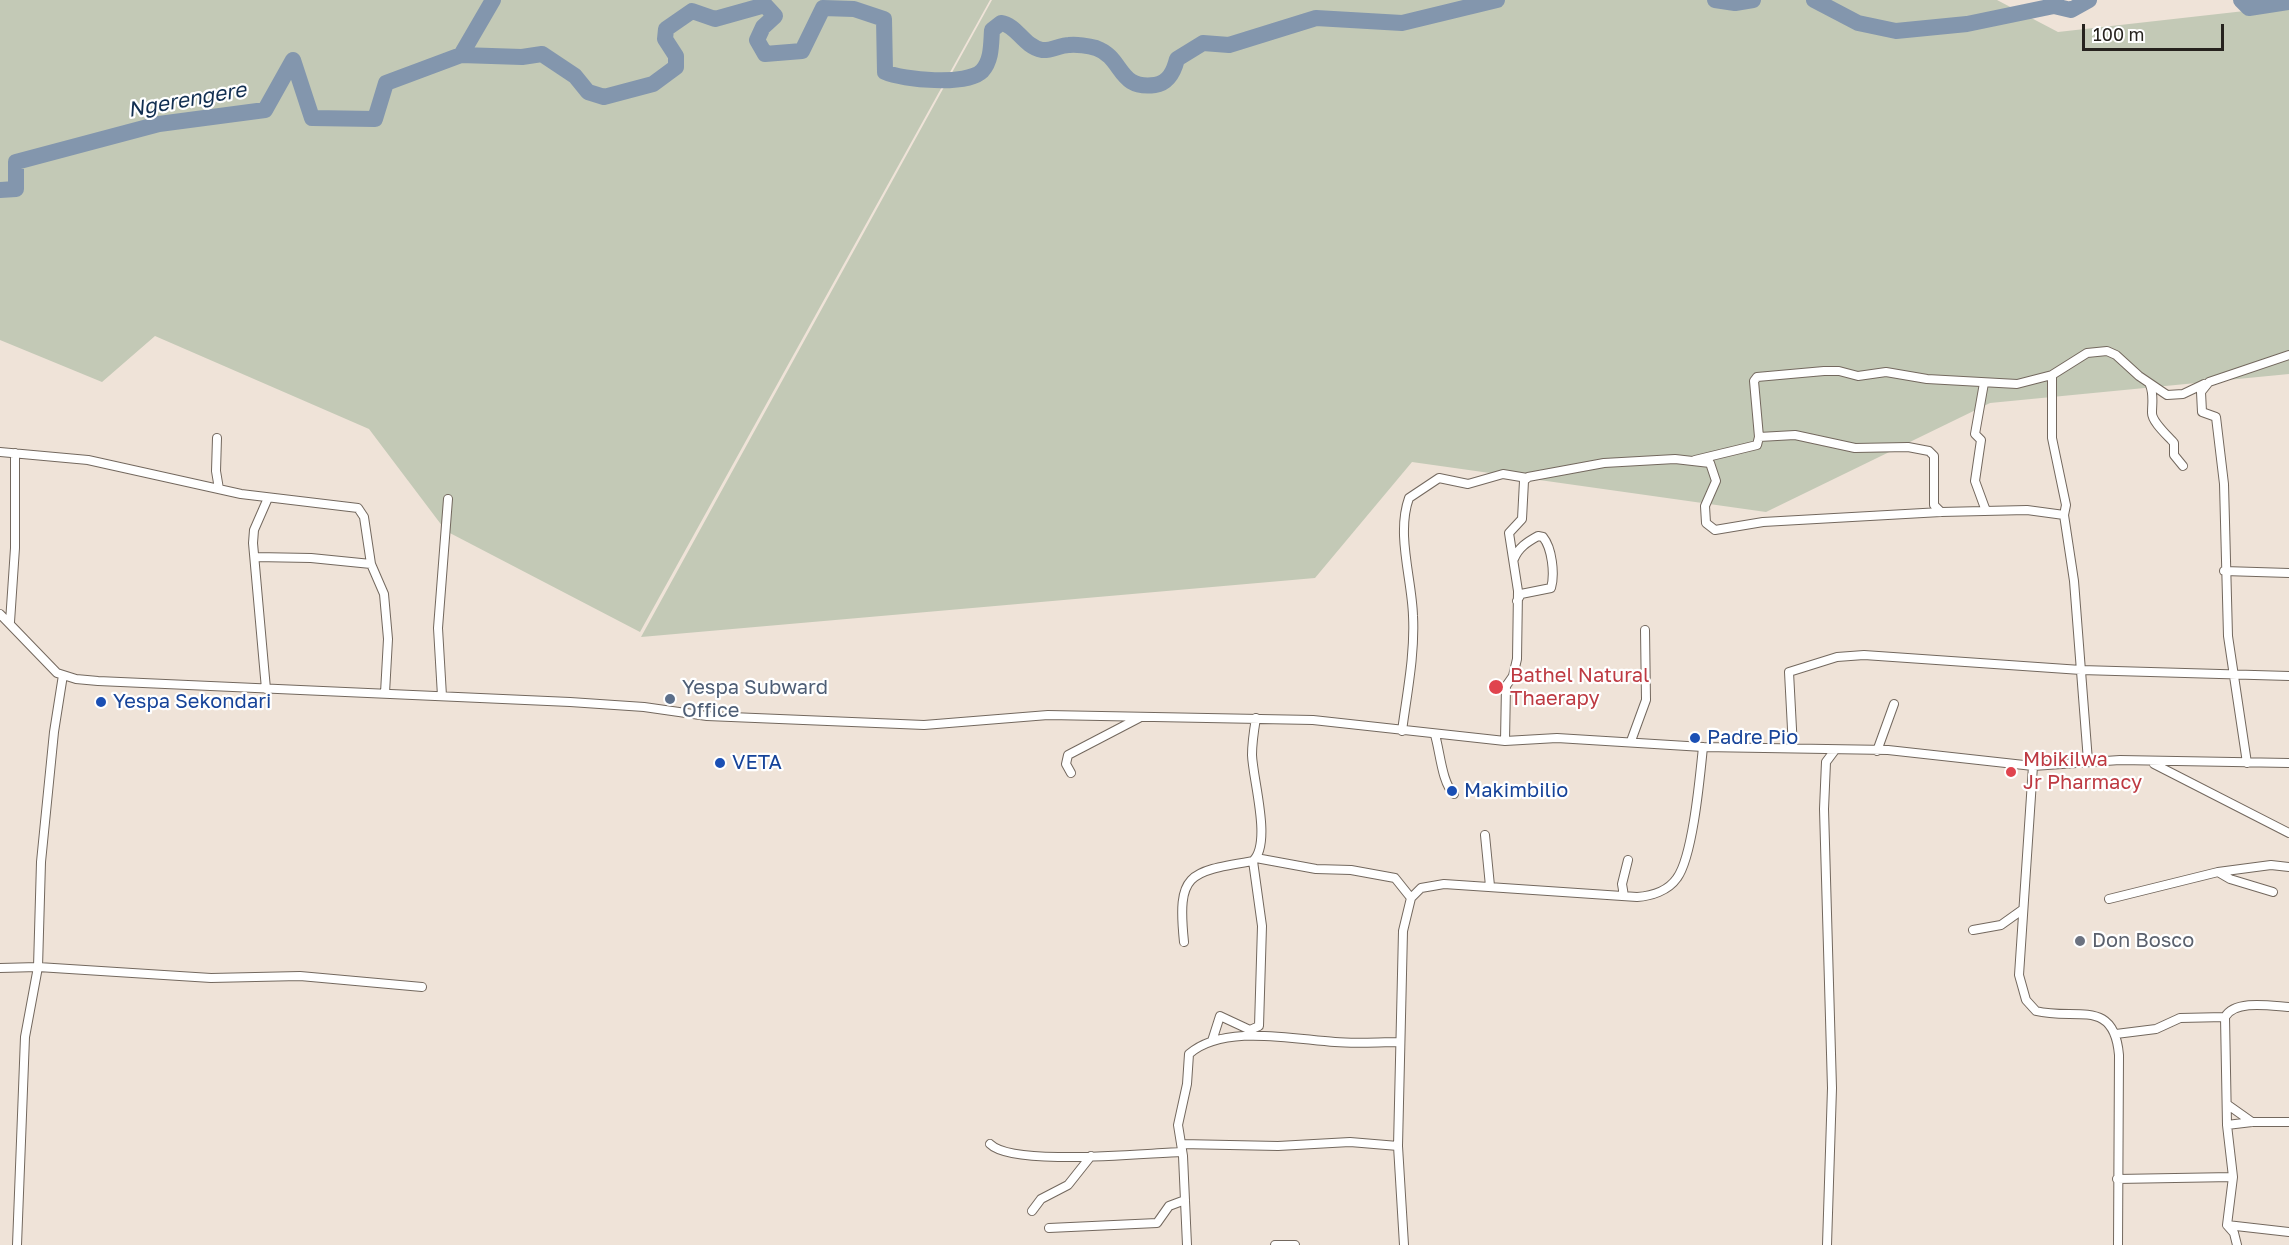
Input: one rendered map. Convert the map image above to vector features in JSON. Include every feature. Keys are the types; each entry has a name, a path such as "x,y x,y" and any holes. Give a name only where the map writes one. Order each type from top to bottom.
{"street":[{"path":"1402,731 1412,657 1413,616 1405,531 1409,498 1439,478 1468,484 1503,474 1527,478 1604,463 1695,460 1754,447 1759,437 1754,382 1756,377 1824,371 1840,371 1858,376 1886,372 1924,379 2017,384 2052,375 2087,353 2107,351 2115,354 2151,385 2171,396 2289,355"},
{"path":"2052,375 2050,403 2052,438 2066,505 2064,515 2074,581 2088,761"},
{"path":"1984,383 1975,434 1981,440 1975,481 1986,511"},
{"path":"2204,384 2201,392 2202,412 2216,417 2222,461 2224,571 2233,675 2247,763"},
{"path":"2151,385 2154,394 2152,414 2154,421 2174,443 2174,455 2183,466"},
{"path":"1759,437 1795,435 1855,448 1908,447 1929,451 1934,456 1936,477 1934,505 1941,512"},
{"path":"218,438 216,471 219,489"},
{"path":"0,452 88,460 267,498 358,508 364,517 371,564 384,594 388,639 385,693"},
{"path":"10,622 15,548 15,453"},
{"path":"1695,460 1700,464 1710,463 1716,481 1705,506 1706,523 1711,529 1762,522 1941,512 2027,510 2064,515"},
{"path":"1505,741 1506,686 1515,672 1517,659 1516,602 1518,591 1509,533 1522,519 1524,481 1527,478"},
{"path":"266,689 258,623 254,530 267,504 267,498"},
{"path":"442,696 438,628 448,499"},
{"path":"1513,562 1517,550 1530,540 1538,536 1546,540 1553,572 1551,588 1521,594 1516,602"},
{"path":"255,557 311,558 371,564"},
{"path":"2224,571 2289,573"},
{"path":"0,614 57,673 98,681 442,696 644,707 707,716 924,725 1048,715 1256,718 1313,720 1505,741 1557,738 1703,747 1912,752 2033,766 2088,761 2289,763"},
{"path":"1632,741 1646,700 1645,630"},
{"path":"1793,748 1787,677 1789,672 1837,657 1870,655 2081,670 2289,676"},
{"path":"17,1245 25,1037 38,966 41,862 53,742 63,675"},
{"path":"1877,751 1894,704"},
{"path":"1071,773 1066,764 1068,755 1140,717"},
{"path":"1212,1043 1220,1016 1250,1030 1259,1026 1262,926 1255,859 1260,852 1261,836 1252,753 1256,718"},
{"path":"1435,735 1443,760 1445,781 1454,794"},
{"path":"1404,1245 1398,1146 1400,1042 1404,931 1411,898 1421,888 1434,885 1490,886 1624,896 1647,896 1660,892 1679,876 1694,813 1703,747"},
{"path":"1827,1245 1832,1060 1823,869 1826,762 1835,750"},
{"path":"2150,762 2289,833"},
{"path":"2033,766 2022,910 2019,975 2021,987 2030,1005 2042,1012 2097,1017 2111,1024 2116,1034 2119,1055 2118,1245"},
{"path":"1485,835 1490,886"},
{"path":"1184,942 1180,906 1189,882 1203,870 1255,859 1316,869 1351,870 1395,878 1411,898"},
{"path":"1624,896 1622,884 1628,860"},
{"path":"2109,899 2218,872 2271,864 2289,867"},
{"path":"2218,872 2230,879 2273,892"},
{"path":"1974,930 2001,925 2022,910"},
{"path":"0,968 38,966 211,978 300,976 422,987"},
{"path":"2237,1245 2234,1233 2227,1225 2233,1177 2227,1125 2229,1105 2225,1017 2228,1012 2240,1007 2289,1007"},
{"path":"2116,1034 2156,1029 2181,1018 2225,1017"},
{"path":"1187,1245 1178,1116 1187,1084 1189,1054 1200,1046 1212,1043 1214,1039 1236,1036 1339,1042 1400,1042"},
{"path":"2229,1105 2252,1122"},
{"path":"2227,1125 2289,1122"},
{"path":"990,1144 997,1151 1052,1157 1182,1148 1350,1142 1398,1146"},
{"path":"1032,1211 1041,1199 1068,1185 1091,1156"},
{"path":"2117,1179 2233,1177"},
{"path":"1049,1228 1156,1223 1169,1206 1185,1200"},
{"path":"2227,1225 2289,1232"},
{"path":"1275,1245 1295,1245"}],"green space":[{"path":"0,0 990,0 640,632 446,531 369,429 155,336 102,382 0,340"},
{"path":"992,0 1997,0 2058,32 2289,6 2289,374 1990,403 1766,512 1412,462 1315,578 641,637"}],"waterway":[{"name":"Ngerengere","path":"0,190 16,189 16,162 159,124 265,110 293,60 312,118 375,119 386,83 461,55 493,0"},
{"path":"461,55 522,57 542,54 575,76 588,92 604,97 653,84 676,67 676,56 665,39 666,29 692,11 715,19 765,5 775,16 763,27 757,40 765,54 802,51 823,8 854,9 884,19 885,72 894,75 935,80 963,79 974,76 982,71 988,62 992,30 1001,23 1007,25 1035,48 1042,50 1072,45 1096,48 1112,59 1134,83 1155,85 1164,82 1170,76 1177,59 1203,43 1229,45 1316,18 1402,23 1497,0"},
{"path":"1715,0 1735,3 1753,0"},
{"path":"1814,0 1858,23 1896,31 1967,24 2054,6 2071,10 2089,0"},
{"path":"2241,0 2249,8 2289,2"}],"place":[{"name":"Bathel Natural Thaerapy","path":"1496,687"},
{"name":"Yespa Subward Office","path":"670,699"},
{"name":"Yespa Sekondari","path":"101,702"},
{"name":"Padre Pio","path":"1695,738"},
{"name":"VETA","path":"720,763"},
{"name":"Mbikilwa Jr Pharmacy","path":"2011,772"},
{"name":"Makimbilio","path":"1452,791"},
{"name":"Don Bosco","path":"2080,941"}]}
